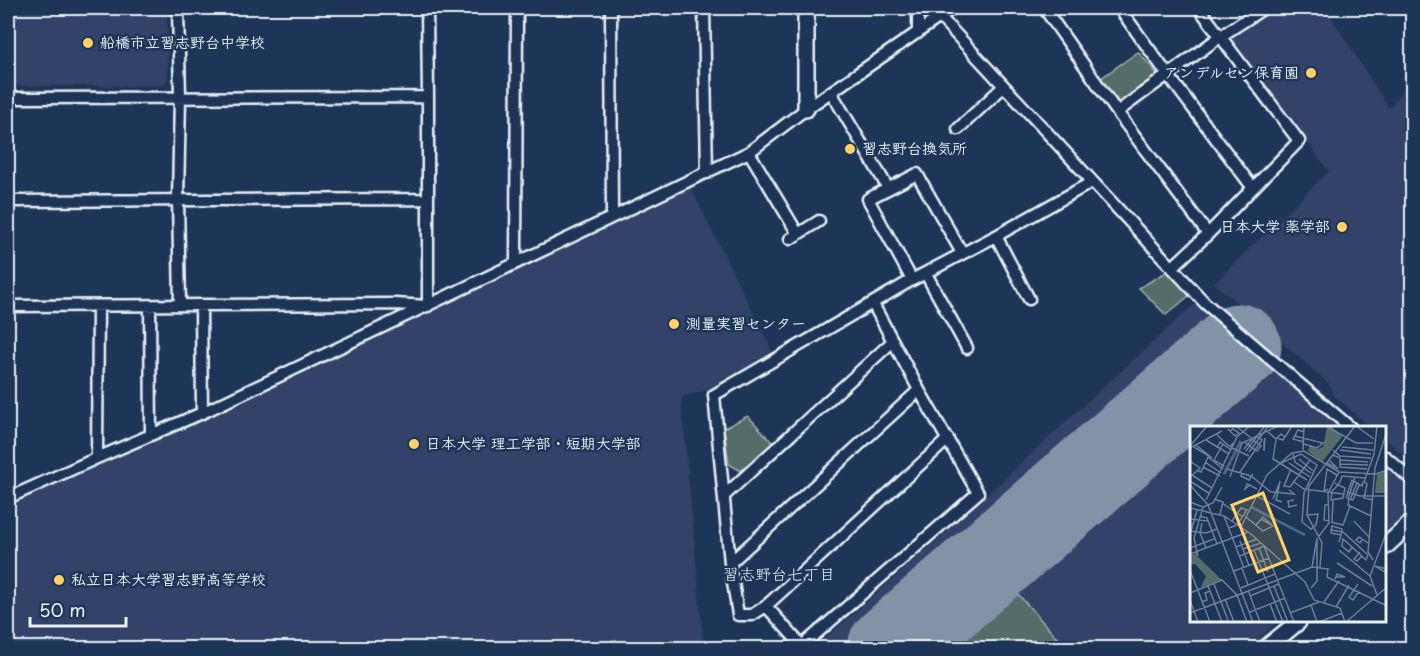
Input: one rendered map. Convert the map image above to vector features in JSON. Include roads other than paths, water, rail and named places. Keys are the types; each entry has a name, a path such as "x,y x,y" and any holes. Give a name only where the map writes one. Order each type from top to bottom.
{"street":[{"path":"178,8 180,305"},
{"path":"426,8 428,306"},
{"path":"516,262 517,8"},
{"path":"611,8 612,217"},
{"path":"704,8 706,173"},
{"path":"806,8 806,109"},
{"path":"918,8 918,33"},
{"path":"8,498 202,413 749,152 806,109 953,8"},
{"path":"1044,8 1117,112 1209,234"},
{"path":"1119,8 1253,188"},
{"path":"1176,264 1209,234 1299,141 1198,8"},
{"path":"1117,112 1221,36 1264,8"},
{"path":"940,17 1205,303 1349,426"},
{"path":"958,129 1003,87"},
{"path":"831,92 888,188"},
{"path":"8,98 428,97"},
{"path":"749,152 794,237 819,221"},
{"path":"912,280 868,199 888,188 917,174 962,253"},
{"path":"948,439 766,606 752,615 738,615 730,563 714,395 912,280 1092,182"},
{"path":"8,201 427,199"},
{"path":"996,236 1029,299"},
{"path":"926,274 967,348"},
{"path":"8,306 395,304 428,306"},
{"path":"766,606 802,646 978,493 873,304"},
{"path":"201,305 202,413"},
{"path":"97,458 98,306"},
{"path":"150,306 151,435"},
{"path":"724,496 893,341"},
{"path":"730,563 919,390"},
{"path":"1387,458 1413,480"},
{"path":"1387,545 1413,522"},
{"path":"1266,648 1296,623"},
{"path":"1408,648 1413,646"}],"place":[{"name":"船橋市立習志野台中学校","path":"88,43"},
{"name":"アンデルセン保育園","path":"1311,73"},
{"name":"習志野台換気所","path":"850,149"},
{"name":"日本大学 薬学部","path":"1342,227"},
{"name":"測量実習センター","path":"674,324"},
{"name":"日本大学 理工学部・短期大学部","path":"414,444"},
{"name":"私立日本大学習志野高等学校","path":"59,580"}],"district":[{"name":"習志野台七丁目","path":"779,574"}]}
